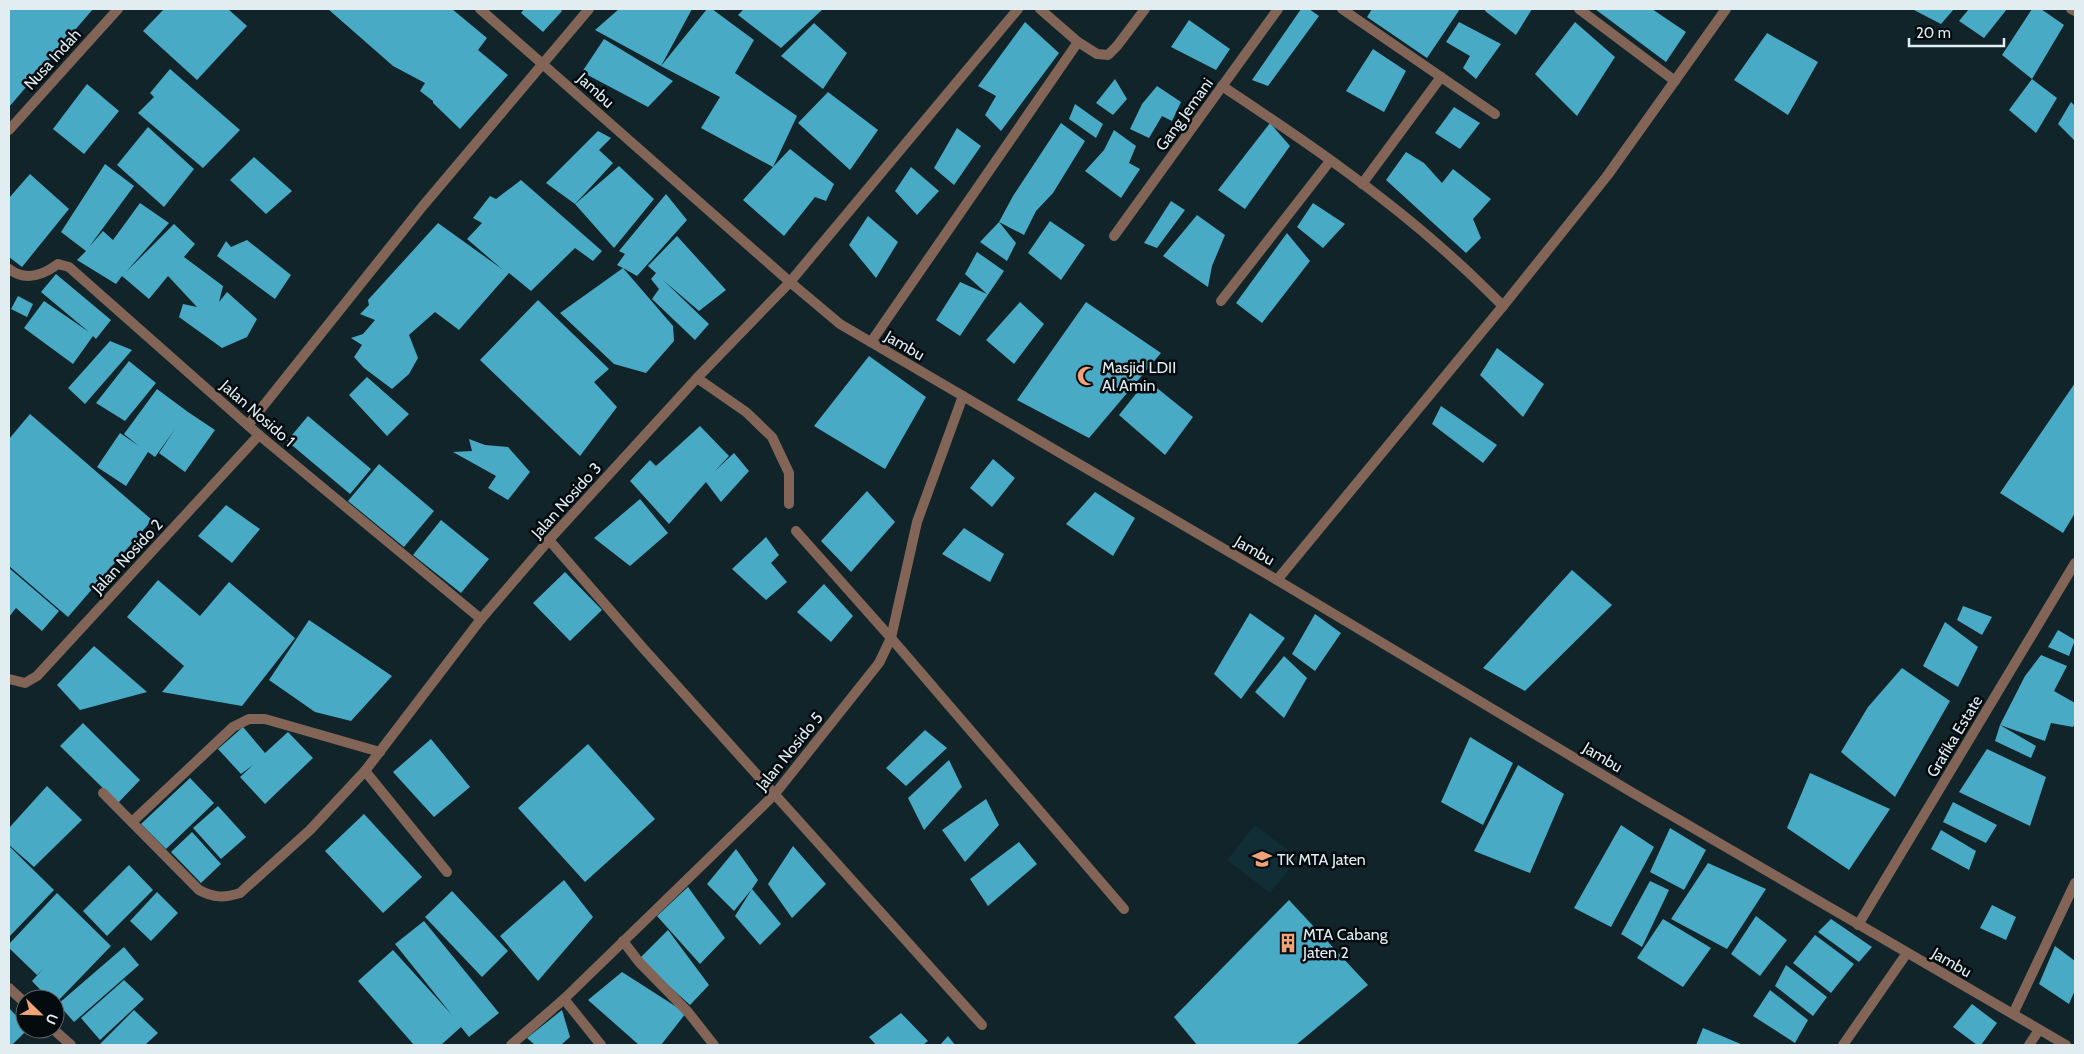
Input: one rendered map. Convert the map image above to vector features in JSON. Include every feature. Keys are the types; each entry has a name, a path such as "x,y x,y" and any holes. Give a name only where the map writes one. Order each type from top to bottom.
{"street":[{"name":"Nusa Indah","path":"9,130 118,9"},
{"name":"Jambu","path":"480,9 840,324 1277,580 1907,954 2066,1045"},
{"path":"248,425 422,208 542,62 589,9"},
{"name":"Jalan Nosido 3","path":"103,793 199,890 211,896 225,897 240,894 310,830 365,771 481,619 549,540 697,378 790,282 1018,9"},
{"path":"1040,9 1078,42 1097,54 1108,54 1117,46 1145,9"},
{"name":"Gang Jemani","path":"1114,236 1278,9"},
{"path":"1342,9 1495,114"},
{"path":"1579,9 1674,81"},
{"path":"1277,580 1503,306 1607,176 1726,9"},
{"path":"2071,9 2075,11"},
{"path":"871,342 1078,42"},
{"path":"1362,184 1442,77"},
{"path":"1222,86 1362,184 1454,259 1503,306"},
{"path":"1221,301 1330,161"},
{"name":"Jalan Nosido 1","path":"9,269 21,276 35,276 58,264 68,267 259,435 481,619"},
{"path":"697,378 746,412 772,437 789,473 790,504"},
{"name":"Jalan Nosido 5","path":"511,1045 564,999 774,795 879,664 891,638 917,522 963,396"},
{"name":"Jalan Nosido 2","path":"9,679 25,683 37,676 259,435"},
{"path":"796,531 891,638 1124,909"},
{"path":"549,540 774,795 982,1025"},
{"name":"Grafika Estate","path":"1858,925 2075,564"},
{"path":"132,822 233,727 249,719 265,719 380,752"},
{"path":"365,771 447,872"},
{"path":"2012,1014 2075,883"},
{"path":"623,941 639,962 688,1012 714,1045"},
{"path":"1843,1045 1907,954"},
{"path":"564,999 601,1045"},
{"path":"2029,1045 2039,1030"}],"shaded area":[{"name":"TK MTA Jaten","path":"1255,825 1298,858 1270,893 1227,860"}],"building":[{"path":"9,9 93,9 9,107"},
{"path":"164,9 228,9 247,26 197,80 143,31"},
{"path":"328,9 452,9 487,38 478,50 508,75 460,129 433,101 420,91 425,83 393,66"},
{"path":"524,9 560,9 562,11 543,32 521,13"},
{"path":"619,9 692,9 661,66 595,30"},
{"path":"707,9 712,9 754,40 735,73 797,116 773,167 701,128 720,97 661,66"},
{"path":"744,9 823,9 781,48 738,15"},
{"path":"1301,9 1309,9 1319,16 1268,86 1252,80"},
{"path":"1372,9 1460,9 1427,58 1367,17"},
{"path":"1486,9 1532,9 1516,35 1485,11"},
{"path":"1595,9 1652,9 1686,32 1666,62"},
{"path":"1912,9 1954,9 1941,24"},
{"path":"1969,9 2007,9 1984,38 1959,21"},
{"path":"2032,9 2041,9 2064,25 2032,79 2002,55"},
{"path":"1189,20 1230,49 1216,70 1171,47"},
{"path":"1025,22 1059,53 1001,131 985,115 996,96 978,86"},
{"path":"1459,22 1501,44 1476,79 1463,68 1470,56 1446,42"},
{"path":"1575,22 1615,57 1577,116 1535,74"},
{"path":"814,23 847,53 823,89 781,56"},
{"path":"1767,33 1818,62 1788,115 1734,80"},
{"path":"604,39 673,81 648,107 582,72"},
{"path":"1373,49 1406,71 1384,112 1346,91"},
{"path":"170,69 240,130 203,168 138,113 154,97 150,93"},
{"path":"1115,79 1127,99 1113,115 1096,103"},
{"path":"2032,79 2057,98 2036,133 2009,110"},
{"path":"87,84 119,111 84,154 53,129"},
{"path":"1157,86 1181,102 1172,121 1162,116 1149,138 1130,129 1142,104"},
{"path":"828,92 878,130 850,170 798,123"},
{"path":"2071,102 2075,106 2075,141 2058,124"},
{"path":"1075,104 1103,124 1096,138 1069,119"},
{"path":"1454,107 1480,123 1460,149 1435,133"},
{"path":"1061,123 1085,141 1053,193 1036,211 1024,235 999,222 1013,196"},
{"path":"1270,123 1290,146 1245,209 1218,190"},
{"path":"148,127 194,169 164,207 117,165"},
{"path":"957,128 981,146 954,185 934,168"},
{"path":"1114,130 1136,146 1129,163 1140,169 1121,198 1085,171 1104,150"},
{"path":"598,131 611,138 599,150 613,163 575,204 546,183"},
{"path":"790,149 834,184 826,201 815,197 784,236 743,200"},
{"path":"1406,152 1424,163 1442,183 1453,169 1491,199 1473,219 1481,238 1466,253 1386,180"},
{"path":"254,157 292,191 266,214 230,180"},
{"path":"105,164 134,186 89,247 103,231 113,240 140,203 169,223 126,272 174,224 195,244 184,257 223,286 219,302 227,292 257,319 247,337 222,348 179,317 183,304 197,307 168,276 149,299 122,276 116,284 77,260 86,251 61,232"},
{"path":"619,166 654,199 614,248 575,204"},
{"path":"911,167 939,191 917,215 895,191"},
{"path":"30,174 69,209 22,267 9,257 9,198"},
{"path":"521,180 602,251 593,261 575,248 531,291 509,273 459,330 435,312 409,335 418,358 409,374 392,389 364,368 354,357 362,345 351,338 363,334 375,320 360,314 369,305 368,300 438,223 502,269 467,239 482,223 473,218 490,196 496,199"},
{"path":"666,194 687,220 637,276 617,265 625,254 619,251"},
{"path":"1171,201 1185,210 1157,248 1144,243"},
{"path":"1313,203 1345,224 1323,248 1297,227"},
{"path":"1197,215 1225,235 1212,266 1208,287 1163,256"},
{"path":"868,216 898,242 876,278 849,245"},
{"path":"1050,221 1085,245 1061,280 1028,253"},
{"path":"999,222 1016,243 1007,261 980,242"},
{"path":"1287,233 1310,261 1262,323 1236,303"},
{"path":"677,236 726,290 699,311 663,280 709,324 695,340 652,299 659,289 651,279 656,273 648,266"},
{"path":"247,240 291,275 275,299 217,256 226,241 231,247"},
{"path":"977,252 1004,271 960,336 936,320 960,282 987,294 965,274"},
{"path":"623,268 673,326 674,341 646,373 614,364 560,313"},
{"path":"56,274 111,320 96,339 93,336 73,364 24,328 44,301 89,332 41,292"},
{"path":"18,296 33,304 27,317 11,309"},
{"path":"538,300 609,369 594,382 617,407 580,456 480,360"},
{"path":"1020,302 1044,324 1014,364 986,340"},
{"name":"Masjid LDII Al Amin","path":"1086,302 1161,353 1089,438 1017,400"},
{"path":"110,341 132,350 85,404 68,388"},
{"path":"1497,348 1544,384 1523,417 1480,375"},
{"path":"869,356 926,397 885,469 814,426"},
{"path":"129,361 156,383 125,421 96,403"},
{"path":"367,377 409,414 387,436 349,395"},
{"path":"1147,380 1193,417 1165,455 1119,415"},
{"path":"2075,383 2075,513 2063,533 2000,493"},
{"path":"157,389 215,430 185,472 159,453 175,429 155,457 148,452 126,486 97,467 120,433 139,446 124,434"},
{"path":"1441,406 1497,445 1483,463 1432,424"},
{"path":"30,414 152,520 68,617 9,566 9,439"},
{"path":"308,416 371,469 350,494 287,441"},
{"path":"700,426 729,456 715,471 734,453 749,471 721,502 706,482 669,524 630,481 650,460 656,466"},
{"path":"469,439 485,445 508,447 530,472 508,500 488,488 496,476 453,452 472,451"},
{"path":"993,459 1015,478 992,507 970,488"},
{"path":"379,464 434,511 404,547 348,501"},
{"path":"867,491 895,522 851,572 821,541"},
{"path":"1095,492 1135,518 1113,556 1066,524"},
{"path":"640,499 668,533 630,566 594,538"},
{"path":"226,505 260,529 232,563 198,536"},
{"path":"441,520 489,559 461,593 413,555"},
{"path":"964,528 1004,554 990,582 942,554"},
{"path":"766,537 779,555 771,563 787,582 766,600 732,569"},
{"path":"9,568 59,611 42,631 16,608 9,617"},
{"path":"1572,570 1612,605 1525,691 1483,668"},
{"path":"565,572 602,610 570,641 533,603"},
{"path":"158,580 200,616 229,582 295,638 242,706 162,692 184,666 127,617"},
{"path":"824,584 853,616 831,642 797,612"},
{"path":"1963,606 1992,617 1982,635 1957,620"},
{"path":"1250,613 1285,638 1241,699 1214,674"},
{"path":"1315,614 1341,633 1315,671 1292,654"},
{"path":"309,620 392,676 351,721 315,712 269,680"},
{"path":"1945,622 1978,647 1958,687 1923,666"},
{"path":"2058,630 2075,640 2069,656 2048,647"},
{"path":"94,646 147,692 80,710 57,685"},
{"path":"2041,655 2067,666 2054,691 2075,703 2075,723 2073,727 2051,723 2045,741 2000,725 2025,676"},
{"path":"1284,656 1307,678 1284,718 1255,692"},
{"path":"1902,668 1950,701 1895,797 1841,752 1868,707"},
{"path":"83,723 140,780 118,803 60,746"},
{"path":"2000,725 2036,746 2031,758 1995,741"},
{"path":"243,727 265,753 288,732 313,758 265,804 240,777 253,765 241,774 218,749"},
{"path":"925,730 947,748 906,786 886,768"},
{"path":"1470,737 1513,763 1483,825 1441,802"},
{"path":"431,739 470,787 434,817 393,772"},
{"path":"588,744 655,819 585,882 518,808"},
{"path":"1987,749 2046,777 2030,826 1959,792"},
{"path":"949,760 962,787 924,830 908,798"},
{"path":"1518,765 1564,794 1530,873 1474,851"},
{"path":"1810,773 1890,809 1849,870 1787,828"},
{"path":"190,778 214,803 166,849 141,824"},
{"path":"47,786 82,820 34,867 9,845 9,828"},
{"path":"986,799 999,825 965,862 942,830"},
{"path":"1953,802 1997,825 1986,843 1943,822"},
{"path":"218,806 246,837 221,859 193,828"},
{"path":"364,814 422,877 383,913 325,851"},
{"path":"1621,825 1654,847 1611,927 1574,908"},
{"path":"1670,828 1706,850 1684,890 1650,872"},
{"path":"1941,830 1976,851 1969,870 1931,849"},
{"path":"192,832 221,864 201,883 171,852"},
{"path":"1019,842 1037,864 988,906 970,879"},
{"path":"9,846 54,890 9,937"},
{"path":"793,846 826,884 792,918 768,884"},
{"path":"736,849 758,880 734,911 707,884"},
{"path":"1708,863 1766,889 1727,949 1671,919"},
{"path":"129,865 153,890 107,936 83,911"},
{"path":"564,880 593,917 538,981 500,936"},
{"path":"1650,881 1669,890 1642,947 1621,934"},
{"path":"688,887 725,938 700,964 657,916"},
{"path":"752,889 781,924 760,945 735,916"},
{"path":"452,891 508,951 482,977 425,917"},
{"path":"157,892 178,913 151,941 130,921"},
{"path":"57,893 111,946 65,994 65,989 40,989 32,981 44,968 37,975 9,948 9,944"},
{"name":"MTA Cabang Jaten 2","path":"1289,900 1368,985 1296,1045 1197,1045 1174,1017"},
{"path":"1992,905 2016,917 2006,940 1980,928"},
{"path":"1756,916 1787,940 1760,976 1731,954"},
{"path":"1663,919 1711,948 1683,987 1637,958"},
{"path":"1831,919 1872,947 1859,962 1818,932"},
{"path":"424,921 499,1013 469,1037 461,1027 441,1045 414,1045 358,981 393,950 452,1015 395,944"},
{"path":"668,930 709,985 690,1005 639,959"},
{"path":"1815,935 1854,964 1831,993 1793,963"},
{"path":"2055,946 2075,961 2075,990 2069,1004 2039,984"},
{"path":"124,947 139,965 74,1022 65,1012 65,998"},
{"path":"1786,965 1827,997 1813,1016 1775,986"},
{"path":"622,972 686,1013 661,1045 639,1045 588,1000"},
{"path":"124,980 144,999 100,1040 81,1018"},
{"path":"1770,990 1808,1020 1795,1043 1753,1016"},
{"path":"1972,1004 1997,1023 1981,1045 1977,1045 1953,1027"},
{"path":"9,1008 15,1014 15,1039 18,1039 12,1045 9,1045"},
{"path":"134,1010 158,1033 145,1045 99,1045"},
{"path":"562,1010 570,1037 561,1045 535,1045 527,1038"},
{"path":"901,1013 928,1041 923,1045 876,1045 869,1037"},
{"path":"1703,1028 1743,1045 1696,1045"},
{"path":"948,1036 955,1045 940,1045"}],"place":[{"name":"Masjid LDII Al Amin","path":"1087,376"},
{"name":"TK MTA Jaten","path":"1262,859"},
{"name":"MTA Cabang Jaten 2","path":"1288,943"}]}
